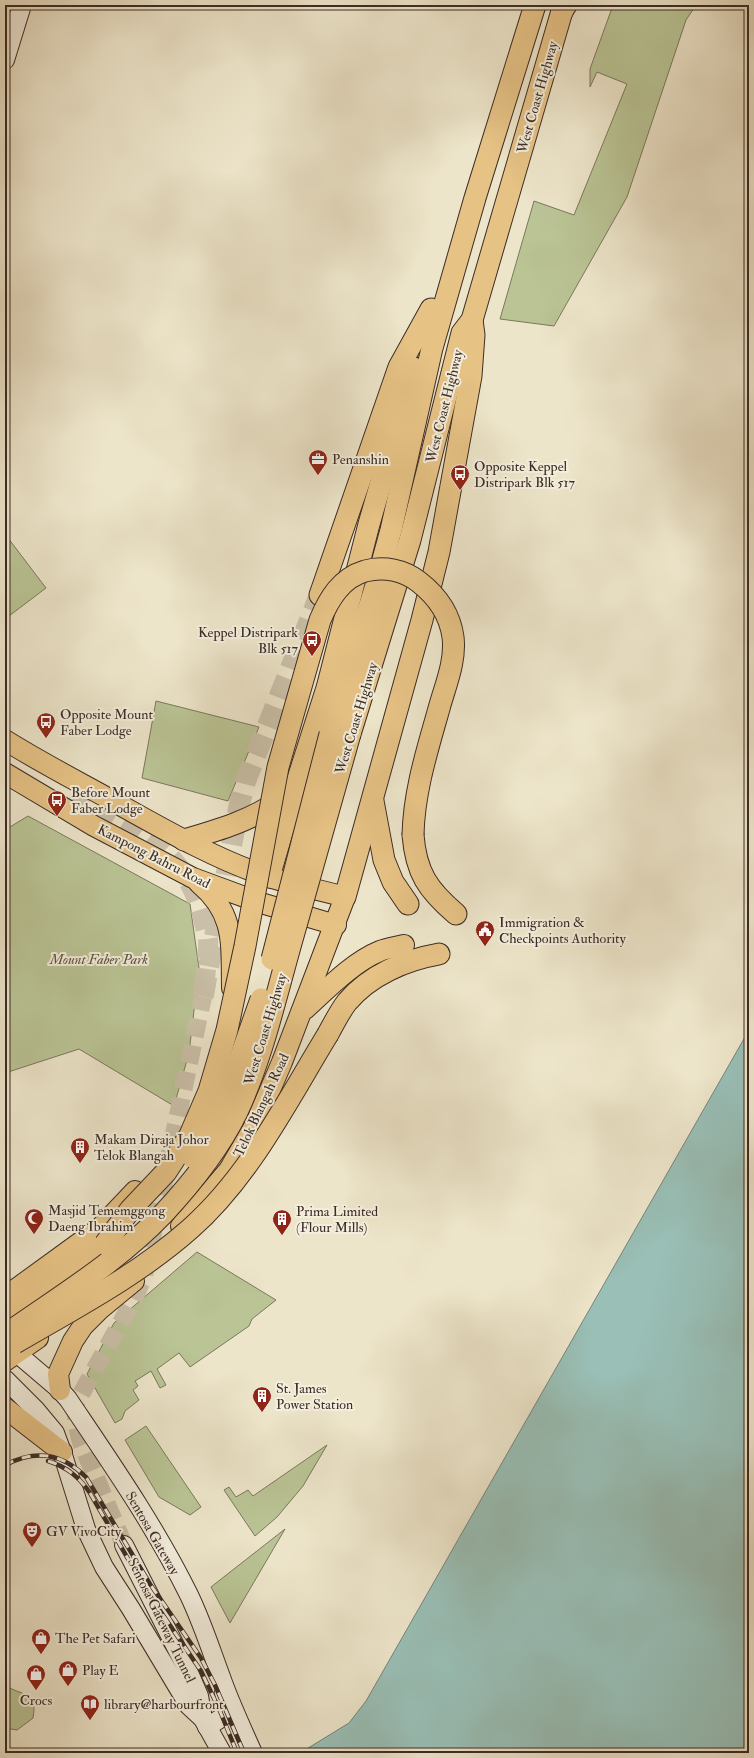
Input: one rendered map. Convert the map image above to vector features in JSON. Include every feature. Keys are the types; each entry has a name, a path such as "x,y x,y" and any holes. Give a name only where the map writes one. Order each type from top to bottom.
{"highway":[{"name":"West Coast Highway","path":"5,1335 102,1268 164,1212 194,1177 223,1136 239,1106 260,1054 391,530 432,348 475,198 535,5"},
{"name":"West Coast Highway","path":"5,1314 141,1219 176,1180 202,1141 227,1096 261,1002 340,734 410,540 462,333 472,320 564,7"},
{"path":"270,877 327,688 369,524 431,308 475,198"},
{"path":"320,594 399,367 431,308"},
{"path":"345,897 440,552 471,376 474,335 472,320"},
{"path":"105,1244 130,1210 166,1172 190,1135 209,1091 227,1030 245,946 278,767 320,620 326,606 340,587 350,578 362,572 373,569 398,570 409,575 428,589 445,612 453,637 452,661 416,797 413,835 417,863 423,876 441,902 456,914"},
{"path":"184,840 242,822 269,807 296,788"},
{"path":"373,797 386,865 393,882 408,904"},
{"path":"8,1352 125,1278 154,1258 191,1229 224,1193 256,1153 347,1003 368,984 391,969 414,960 439,954"}],"main road":[{"path":"5,60 22,5"},
{"name":"Kampong Bahru Road","path":"5,740 33,758 184,840 244,868 270,877 345,897"},
{"name":"Kampong Bahru Road","path":"5,772 94,826 193,878 261,903 336,925"},
{"path":"5,1308 10,1293 100,1228 166,1157 194,1116 203,1093 232,994 270,877"},
{"path":"193,878 207,890 224,911 229,927 232,994"},
{"name":"Telok Blangah Road","path":"8,1352 49,1331 148,1257 184,1222 229,1170 242,1150 265,1103 336,925 345,897"},
{"path":"302,1011 352,968 367,958 380,951 404,945"},
{"path":"60,1390 58,1374 73,1341 83,1326 100,1309 171,1249 180,1235 184,1222"},
{"name":"Sentosa Gateway","path":"8,1352 60,1390 68,1399 125,1484 159,1540 189,1595 206,1634 221,1679 253,1753"},
{"path":"5,1379 35,1409 55,1433 86,1529 104,1567 189,1706 205,1723 222,1753"},
{"path":"5,1408 62,1452"},
{"name":"Sentosa Gateway Tunnel","path":"124,1545 190,1675 199,1696 205,1723"},
{"path":"205,1723 225,1715 228,1708 221,1679"}],"green space":[{"path":"613,5 696,5 686,20 627,197 554,326 500,319 534,201 574,215 627,84 597,72 590,87 590,69"},
{"path":"5,534 46,588 5,619"},
{"path":"156,701 259,727 228,801 142,778"},
{"name":"Mount Faber Park","path":"28,816 190,904 199,968 189,1053 174,1106 79,1049 5,1073 5,830"},
{"path":"197,1252 276,1300 252,1319 249,1326 190,1367 179,1353 157,1369 166,1385 160,1388 151,1371 135,1381 138,1386 133,1390 139,1400 125,1411 122,1419 115,1423 87,1374 114,1323"},
{"path":"146,1426 201,1507 190,1515 159,1497 125,1440"},
{"path":"327,1445 303,1486 277,1517 255,1536 224,1490 229,1487 236,1497 248,1490 253,1496"},
{"path":"285,1529 230,1623 211,1587"},
{"path":"5,1685 31,1698 33,1703 33,1718 17,1730 5,1728"}],"water":[{"path":"749,1030 749,1753 300,1753 349,1723 366,1701"}],"tunnel":[{"path":"203,997 239,806 246,780 318,599"},
{"path":"73,790 115,814 153,840 170,856 184,874 195,894 208,939 208,953 203,997"},
{"path":"124,1545 81,1442 78,1432 76,1403 133,1301 144,1276 203,997"}],"railway":[{"path":"5,1465 27,1457 38,1455 48,1456 58,1458 77,1469 86,1477 150,1584 201,1658 215,1685 244,1753"},
{"path":"48,1461 61,1466 72,1473 90,1493 146,1590 201,1671 220,1711 237,1753"}],"place":[{"name":"Penanshin","path":"318,476"},
{"name":"Opposite Keppel Distripark Blk 517","path":"460,491"},
{"name":"Keppel Distripark Blk 517","path":"312,657"},
{"name":"Opposite Mount Faber Lodge","path":"46,739"},
{"name":"Before Mount Faber Lodge","path":"57,817"},
{"name":"Immigration & Checkpoints Authority","path":"485,947"},
{"name":"Makam Diraja Johor Telok Blangah","path":"80,1164"},
{"name":"Masjid Tememggong Daeng Ibrahim","path":"34,1235"},
{"name":"Prima Limited (Flour Mills)","path":"282,1236"},
{"name":"St. James Power Station","path":"262,1413"},
{"name":"GV VivoCity","path":"32,1548"},
{"name":"The Pet Safari","path":"41,1655"},
{"name":"Play E","path":"68,1687"},
{"name":"Crocs","path":"36,1691"},
{"name":"library@harbourfront","path":"90,1721"}]}
